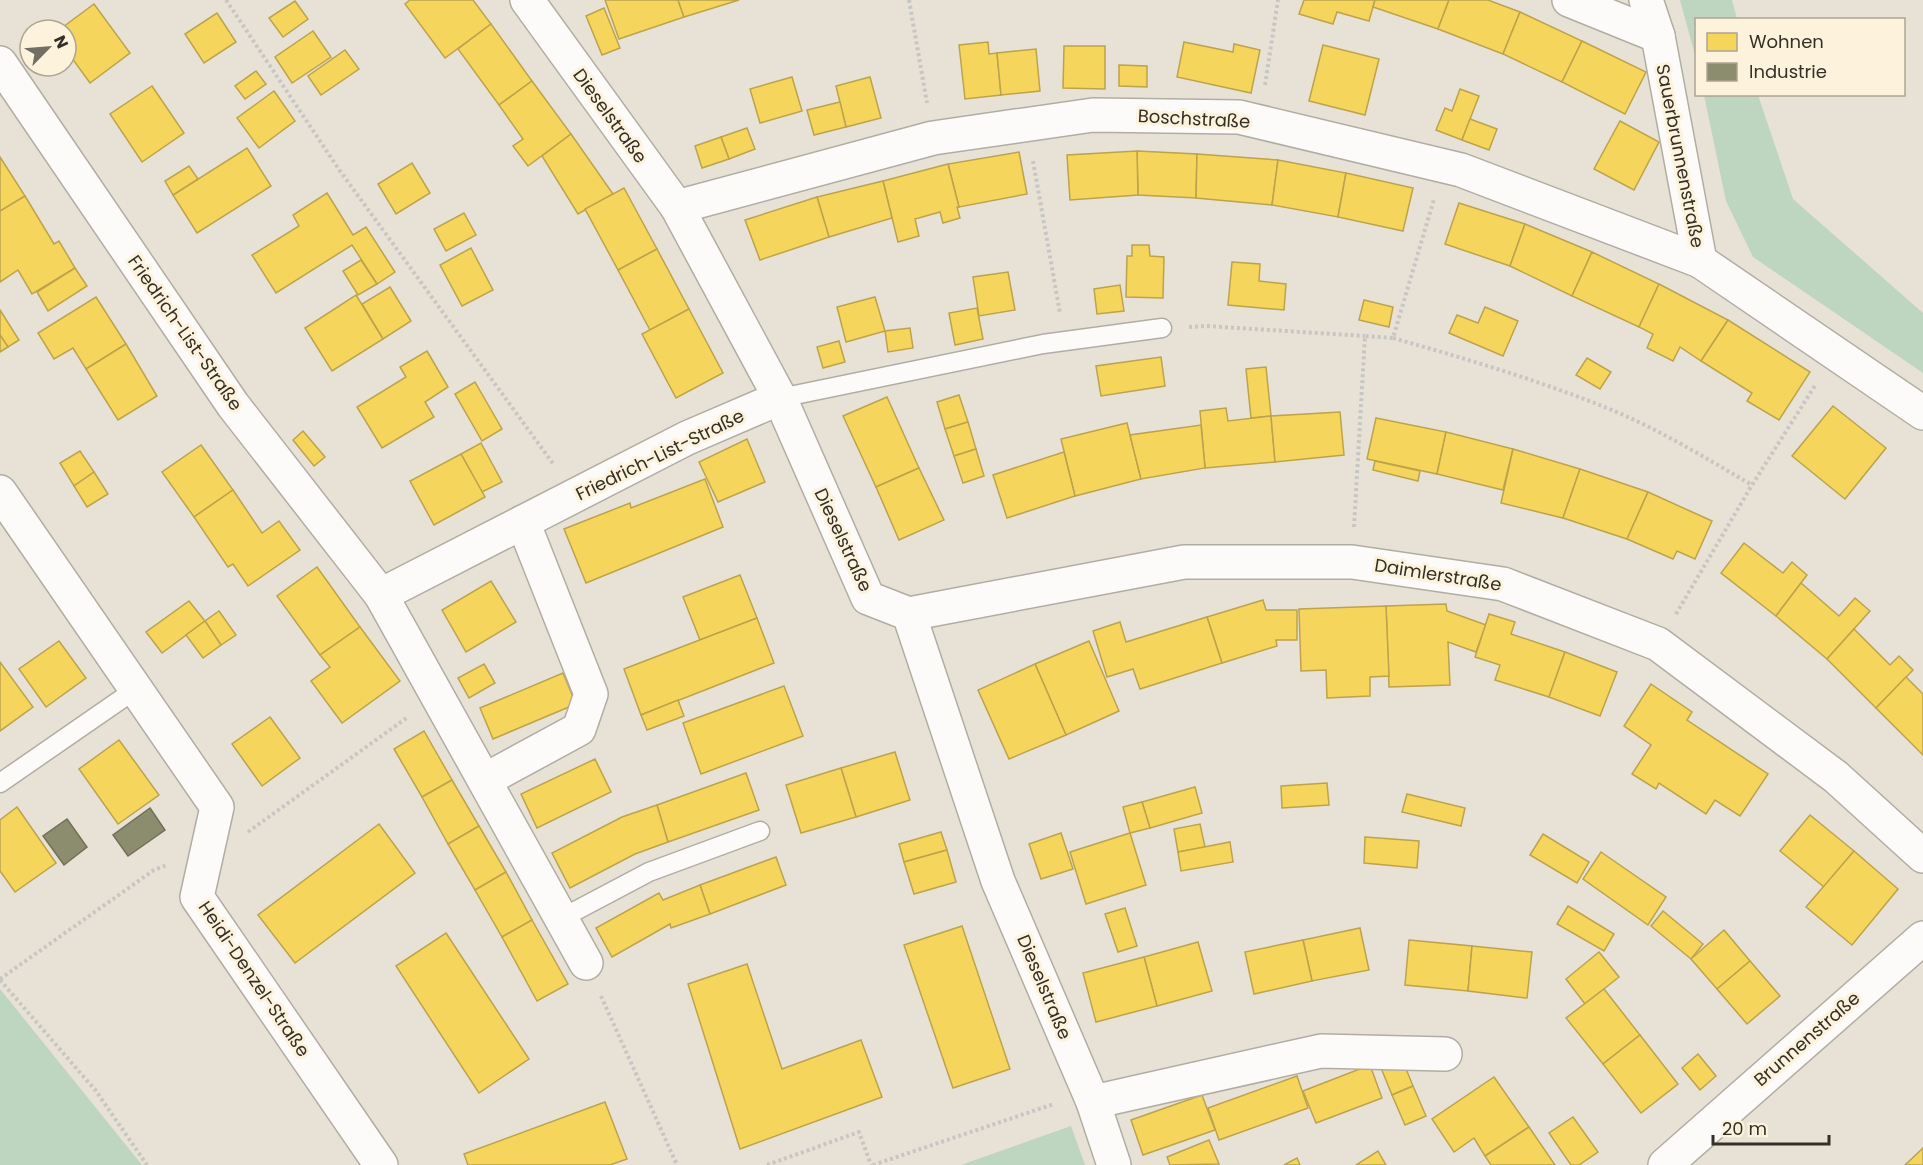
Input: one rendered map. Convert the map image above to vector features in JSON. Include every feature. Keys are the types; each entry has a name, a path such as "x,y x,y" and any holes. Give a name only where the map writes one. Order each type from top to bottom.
{"street":[{"name":"Dieselstraße","path":"529,0 676,207 780,398 868,598 909,614 998,881 1093,1102 1114,1165"},
{"path":"1569,0 1658,36"},
{"name":"Sauerbrunnenstraße","path":"1646,0 1658,36 1700,261 1923,413"},
{"name":"Friedrich-List-Straße","path":"0,63 233,405 381,595 586,963"},
{"name":"Boschstraße","path":"676,207 933,138 1093,115 1239,117 1461,170 1700,261"},
{"name":"Friedrich-List-Straße","path":"381,595 687,438 780,398"},
{"name":"Heidi-Denzel-Straße","path":"0,492 217,807 197,897 381,1165"},
{"path":"485,780 579,729 591,694 523,522"},
{"name":"Daimlerstraße","path":"909,614 1184,562 1352,562 1503,584 1658,644 1836,777 1923,856"},
{"name":"Brunnenstraße","path":"1665,1165 1923,938"},
{"path":"1093,1102 1321,1052 1445,1054"}],"lane":[{"path":"780,398 1043,344 1162,328"},
{"path":"0,783 136,689"},
{"path":"562,918 649,872 760,831"}],"path":[{"path":"226,0 340,171 576,495"},
{"path":"909,0 933,138"},
{"path":"1260,122 1278,0"},
{"path":"1027,125 1065,341"},
{"path":"1393,338 1444,166"},
{"path":"1162,328 1208,326 1393,338 1528,378 1620,414 1752,485"},
{"path":"1352,562 1365,336"},
{"path":"1658,644 1752,485 1835,353"},
{"path":"147,1165 96,1091 0,979 153,870 207,852 226,849 437,696"},
{"path":"586,963 677,1165"},
{"path":"767,1165 859,1132 872,1165 1052,1104 1093,1102"}],"green space":[{"path":"1680,0 1732,0 1737,18 1695,18 1695,55"},
{"path":"1704,96 1758,96 1793,199 1923,313 1923,373 1753,257 1726,201"},
{"path":"0,989 142,1165 0,1165"},
{"path":"1071,1126 1085,1165 961,1165"}],"building: Wohnen":[{"path":"410,0 473,0 491,24 445,58 405,4"},
{"path":"605,0 678,0 684,17 619,39"},
{"path":"678,0 739,0 684,17"},
{"path":"1304,0 1375,0 1369,21 1337,12 1333,24 1299,14"},
{"path":"1375,0 1449,0 1438,29 1373,7"},
{"path":"1449,0 1488,0 1520,12 1503,54 1438,29"},
{"path":"295,1 308,19 283,37 269,18"},
{"path":"94,4 130,53 90,83 78,66 78,18 75,18"},
{"path":"604,8 620,48 602,55 586,16"},
{"path":"1520,12 1582,41 1562,82 1503,54"},
{"path":"217,13 236,42 204,63 185,34"},
{"path":"491,24 532,81 499,105 458,49"},
{"path":"313,31 331,57 292,83 275,57"},
{"path":"1582,41 1646,72 1625,114 1562,82"},
{"path":"988,42 989,54 997,53 1001,95 965,99 959,45"},
{"path":"1184,42 1233,52 1234,44 1260,50 1251,93 1177,77"},
{"path":"1323,45 1379,59 1365,115 1309,101"},
{"path":"1064,46 1105,46 1105,89 1063,88"},
{"path":"1036,49 1040,91 1001,95 997,53"},
{"path":"345,50 359,69 321,95 308,76"},
{"path":"1119,65 1147,66 1147,87 1119,86"},
{"path":"256,71 266,84 245,99 235,86"},
{"path":"792,77 802,111 760,123 750,89"},
{"path":"870,77 881,118 846,127 836,86"},
{"path":"532,81 571,134 528,166 513,146 523,139 499,105"},
{"path":"152,86 184,133 142,162 110,114"},
{"path":"1460,89 1479,96 1462,140 1436,130 1445,108 1452,111"},
{"path":"274,91 295,121 259,148 237,118"},
{"path":"840,102 846,127 814,135 807,110"},
{"path":"1470,119 1497,129 1489,150 1462,140"},
{"path":"1620,121 1659,142 1634,190 1594,169"},
{"path":"747,128 755,149 729,159 721,137"},
{"path":"571,134 613,194 578,214 542,156"},
{"path":"721,137 729,159 702,168 695,146"},
{"path":"247,148 271,186 197,233 173,195"},
{"path":"1137,151 1197,154 1196,198 1138,195"},
{"path":"1137,151 1138,195 1070,200 1067,155"},
{"path":"1019,152 1027,194 959,207 948,164"},
{"path":"1197,154 1278,160 1272,205 1196,198"},
{"path":"0,157 25,196 0,211"},
{"path":"1278,160 1346,173 1338,217 1272,205"},
{"path":"412,163 430,193 396,214 378,184"},
{"path":"948,164 960,218 943,223 940,212 915,219 919,236 898,242 883,181"},
{"path":"189,166 198,179 173,195 165,181"},
{"path":"1346,173 1413,188 1403,231 1338,217"},
{"path":"883,181 892,218 829,237 817,197"},
{"path":"624,188 657,249 618,270 585,209"},
{"path":"327,193 353,235 366,227 395,272 377,284 352,245 276,293 252,255 299,226 293,215"},
{"path":"25,196 54,244 59,241 75,268 32,294 18,270 0,282 0,211"},
{"path":"817,197 829,237 760,260 745,220"},
{"path":"1459,203 1525,224 1510,266 1445,244"},
{"path":"464,213 476,235 446,251 434,229"},
{"path":"1525,224 1592,252 1572,296 1510,266"},
{"path":"1132,245 1149,245 1150,256 1164,257 1163,298 1126,297 1127,256 1132,256"},
{"path":"471,248 493,290 462,306 440,265"},
{"path":"657,249 689,309 650,330 618,270"},
{"path":"1592,252 1659,284 1639,327 1572,296"},
{"path":"361,260 377,284 358,295 343,271"},
{"path":"1232,262 1260,264 1259,281 1286,284 1284,310 1228,305"},
{"path":"75,268 87,286 48,311 37,292"},
{"path":"1008,272 1015,310 979,316 973,277"},
{"path":"1659,284 1728,320 1701,361 1680,347 1673,361 1647,348 1653,334 1639,327"},
{"path":"1120,285 1124,311 1097,314 1094,289"},
{"path":"390,287 411,321 383,339 362,304"},
{"path":"356,295 383,339 332,371 305,328"},
{"path":"96,297 126,344 86,369 73,348 54,359 38,333"},
{"path":"875,297 885,331 846,342 837,307"},
{"path":"1364,300 1393,307 1389,327 1359,320"},
{"path":"1485,307 1518,321 1503,356 1449,333 1457,315 1478,323"},
{"path":"977,308 983,339 955,345 949,313"},
{"path":"689,309 723,373 676,398 642,334"},
{"path":"0,310 19,340 8,347 0,335"},
{"path":"1728,320 1810,372 1779,420 1747,401 1752,393 1701,361"},
{"path":"910,328 913,348 888,352 885,331"},
{"path":"0,335 8,347 0,352"},
{"path":"839,341 845,362 823,368 817,347"},
{"path":"126,344 157,396 118,420 86,369"},
{"path":"427,351 448,387 425,402 434,417 382,448 357,407 406,377 400,367"},
{"path":"1161,357 1165,386 1101,396 1096,366"},
{"path":"1587,358 1611,372 1600,389 1576,375"},
{"path":"1266,367 1271,416 1251,418 1246,369"},
{"path":"475,382 502,429 482,441 455,394"},
{"path":"959,395 968,422 945,429 937,402"},
{"path":"887,397 919,468 876,487 843,416"},
{"path":"1833,406 1886,448 1845,499 1792,456"},
{"path":"1226,408 1228,421 1271,416 1275,462 1205,468 1200,411"},
{"path":"1340,412 1344,455 1275,462 1271,416"},
{"path":"1376,418 1446,432 1437,474 1367,459"},
{"path":"968,422 976,449 954,456 945,429"},
{"path":"1127,423 1141,479 1075,496 1061,439"},
{"path":"1201,425 1205,468 1141,479 1130,435"},
{"path":"303,431 325,457 314,466 293,440"},
{"path":"1446,432 1513,449 1503,490 1437,474"},
{"path":"747,439 765,482 718,502 699,462"},
{"path":"481,443 502,482 482,492 461,454"},
{"path":"201,445 233,490 194,517 162,472"},
{"path":"976,449 984,476 963,483 954,456"},
{"path":"1513,449 1580,469 1563,518 1501,503"},
{"path":"80,451 94,472 74,486 60,463"},
{"path":"1064,452 1075,496 1007,518 993,475"},
{"path":"461,454 485,497 434,525 410,481"},
{"path":"1375,461 1420,471 1418,481 1373,470"},
{"path":"919,468 944,520 899,540 876,487"},
{"path":"1580,469 1648,492 1627,539 1563,518"},
{"path":"94,472 108,494 87,507 74,486"},
{"path":"705,479 723,527 586,583 564,529 630,503 631,508"},
{"path":"233,490 262,533 279,521 300,550 248,586 233,564 228,567 194,517"},
{"path":"1648,492 1712,521 1695,559 1677,551 1673,559 1627,539"},
{"path":"1744,543 1783,573 1792,562 1807,575 1776,616 1721,573"},
{"path":"317,567 360,627 320,655 277,596"},
{"path":"740,575 757,618 700,640 683,597"},
{"path":"491,581 516,622 466,652 442,610"},
{"path":"1801,583 1839,616 1855,598 1870,611 1827,659 1776,616"},
{"path":"1263,600 1266,610 1297,610 1297,640 1276,640 1277,646 1222,663 1207,617"},
{"path":"189,601 205,621 162,653 146,632"},
{"path":"1446,604 1447,611 1486,625 1476,652 1448,642 1450,685 1389,687 1386,606"},
{"path":"1386,606 1389,676 1370,677 1370,696 1327,698 1326,670 1301,671 1299,609"},
{"path":"219,611 236,635 221,645 205,621"},
{"path":"1489,614 1515,622 1511,634 1565,652 1549,697 1495,680 1500,665 1475,657"},
{"path":"1207,617 1222,663 1140,689 1133,669 1107,677 1093,631 1120,622 1126,642"},
{"path":"757,618 774,663 641,715 624,669"},
{"path":"205,621 221,645 203,658 186,635"},
{"path":"360,627 400,681 342,723 311,681 330,667 320,655"},
{"path":"1854,629 1890,665 1899,656 1913,670 1876,708 1827,659"},
{"path":"59,641 86,678 46,707 19,669"},
{"path":"1089,641 1119,711 1066,735 1035,664"},
{"path":"1565,652 1617,672 1600,716 1549,697"},
{"path":"0,662 33,707 0,731"},
{"path":"484,664 495,683 469,698 458,678"},
{"path":"1035,664 1066,735 1009,759 978,690"},
{"path":"563,673 576,704 493,739 480,708"},
{"path":"1906,677 1923,694 1923,755 1876,708"},
{"path":"1651,684 1692,712 1687,720 1768,774 1740,816 1715,800 1706,814 1659,783 1656,789 1632,774 1651,745 1624,726"},
{"path":"784,686 803,736 701,774 683,723"},
{"path":"678,700 684,716 647,730 641,715"},
{"path":"270,717 300,758 262,786 232,744"},
{"path":"424,731 452,780 422,797 394,749"},
{"path":"119,740 159,795 118,824 79,769"},
{"path":"895,752 910,800 856,817 841,768"},
{"path":"595,759 611,792 537,828 521,794"},
{"path":"841,768 856,817 801,833 786,785"},
{"path":"746,773 759,810 668,842 657,805"},
{"path":"452,780 479,826 448,844 422,797"},
{"path":"1327,783 1329,805 1282,808 1281,786"},
{"path":"1195,787 1202,813 1150,828 1142,802"},
{"path":"1407,794 1465,808 1461,826 1402,812"},
{"path":"1142,802 1150,828 1130,833 1123,807"},
{"path":"657,805 668,842 635,854 570,888 552,853 622,817"},
{"path":"17,807 56,863 15,892 0,871 0,820"},
{"path":"1810,815 1854,851 1824,887 1780,851"},
{"path":"379,824 415,873 295,963 258,915"},
{"path":"1200,824 1205,847 1178,852 1174,829"},
{"path":"479,826 506,872 475,890 448,844"},
{"path":"941,832 947,850 904,862 899,844"},
{"path":"1061,833 1073,869 1041,879 1029,844"},
{"path":"1130,833 1146,885 1086,904 1070,852"},
{"path":"1543,834 1589,862 1577,883 1530,855"},
{"path":"1365,837 1419,841 1417,868 1364,863"},
{"path":"1230,842 1233,862 1181,871 1178,852"},
{"path":"947,850 956,882 914,894 904,862"},
{"path":"1854,851 1898,889 1852,945 1806,907"},
{"path":"1601,852 1666,897 1648,925 1583,879"},
{"path":"776,857 786,885 710,914 700,885"},
{"path":"506,872 532,920 502,937 475,890"},
{"path":"700,885 710,914 671,928 670,924 612,957 596,928 659,893 663,900"},
{"path":"1568,906 1614,934 1604,951 1557,924"},
{"path":"1125,908 1137,946 1118,952 1105,914"},
{"path":"1663,911 1703,944 1691,959 1651,926"},
{"path":"532,920 568,984 537,1001 502,937"},
{"path":"962,926 1010,1069 953,1088 904,945"},
{"path":"1360,928 1369,970 1312,981 1303,940"},
{"path":"1724,930 1750,961 1717,989 1691,959"},
{"path":"446,933 529,1059 479,1093 396,966"},
{"path":"1303,940 1312,981 1254,994 1245,952"},
{"path":"1409,940 1472,946 1468,991 1405,985"},
{"path":"1198,942 1212,991 1157,1006 1144,957"},
{"path":"1472,946 1532,952 1527,998 1468,991"},
{"path":"1599,952 1619,977 1585,1004 1566,979"},
{"path":"1144,957 1157,1006 1096,1022 1083,973"},
{"path":"1750,961 1780,996 1747,1024 1717,989"},
{"path":"747,964 782,1069 861,1040 882,1097 740,1149 688,984"},
{"path":"1604,989 1640,1035 1603,1064 1566,1018"},
{"path":"1640,1035 1678,1084 1641,1113 1603,1064"},
{"path":"1400,1054 1413,1086 1392,1095 1379,1063"},
{"path":"1698,1054 1716,1076 1700,1090 1682,1068"},
{"path":"1370,1065 1382,1098 1316,1123 1303,1091"},
{"path":"1297,1076 1308,1108 1219,1140 1208,1108"},
{"path":"1494,1077 1529,1127 1485,1156 1474,1138 1454,1152 1432,1119"},
{"path":"1413,1086 1426,1116 1405,1125 1392,1095"},
{"path":"1202,1095 1215,1130 1143,1155 1131,1120"},
{"path":"605,1102 627,1159 610,1165 468,1165 464,1154"},
{"path":"1573,1117 1598,1152 1579,1165 1571,1165 1549,1133"},
{"path":"1529,1127 1555,1165 1491,1165 1485,1156"},
{"path":"1209,1140 1219,1164 1170,1165 1167,1157"},
{"path":"1923,1148 1923,1165 1905,1165"},
{"path":"1378,1151 1386,1165 1356,1165"},
{"path":"1297,1158 1300,1165 1284,1165"}],"building: Industrie":[{"path":"150,808 165,830 128,856 113,835"},
{"path":"67,819 87,847 64,865 43,836"}]}
